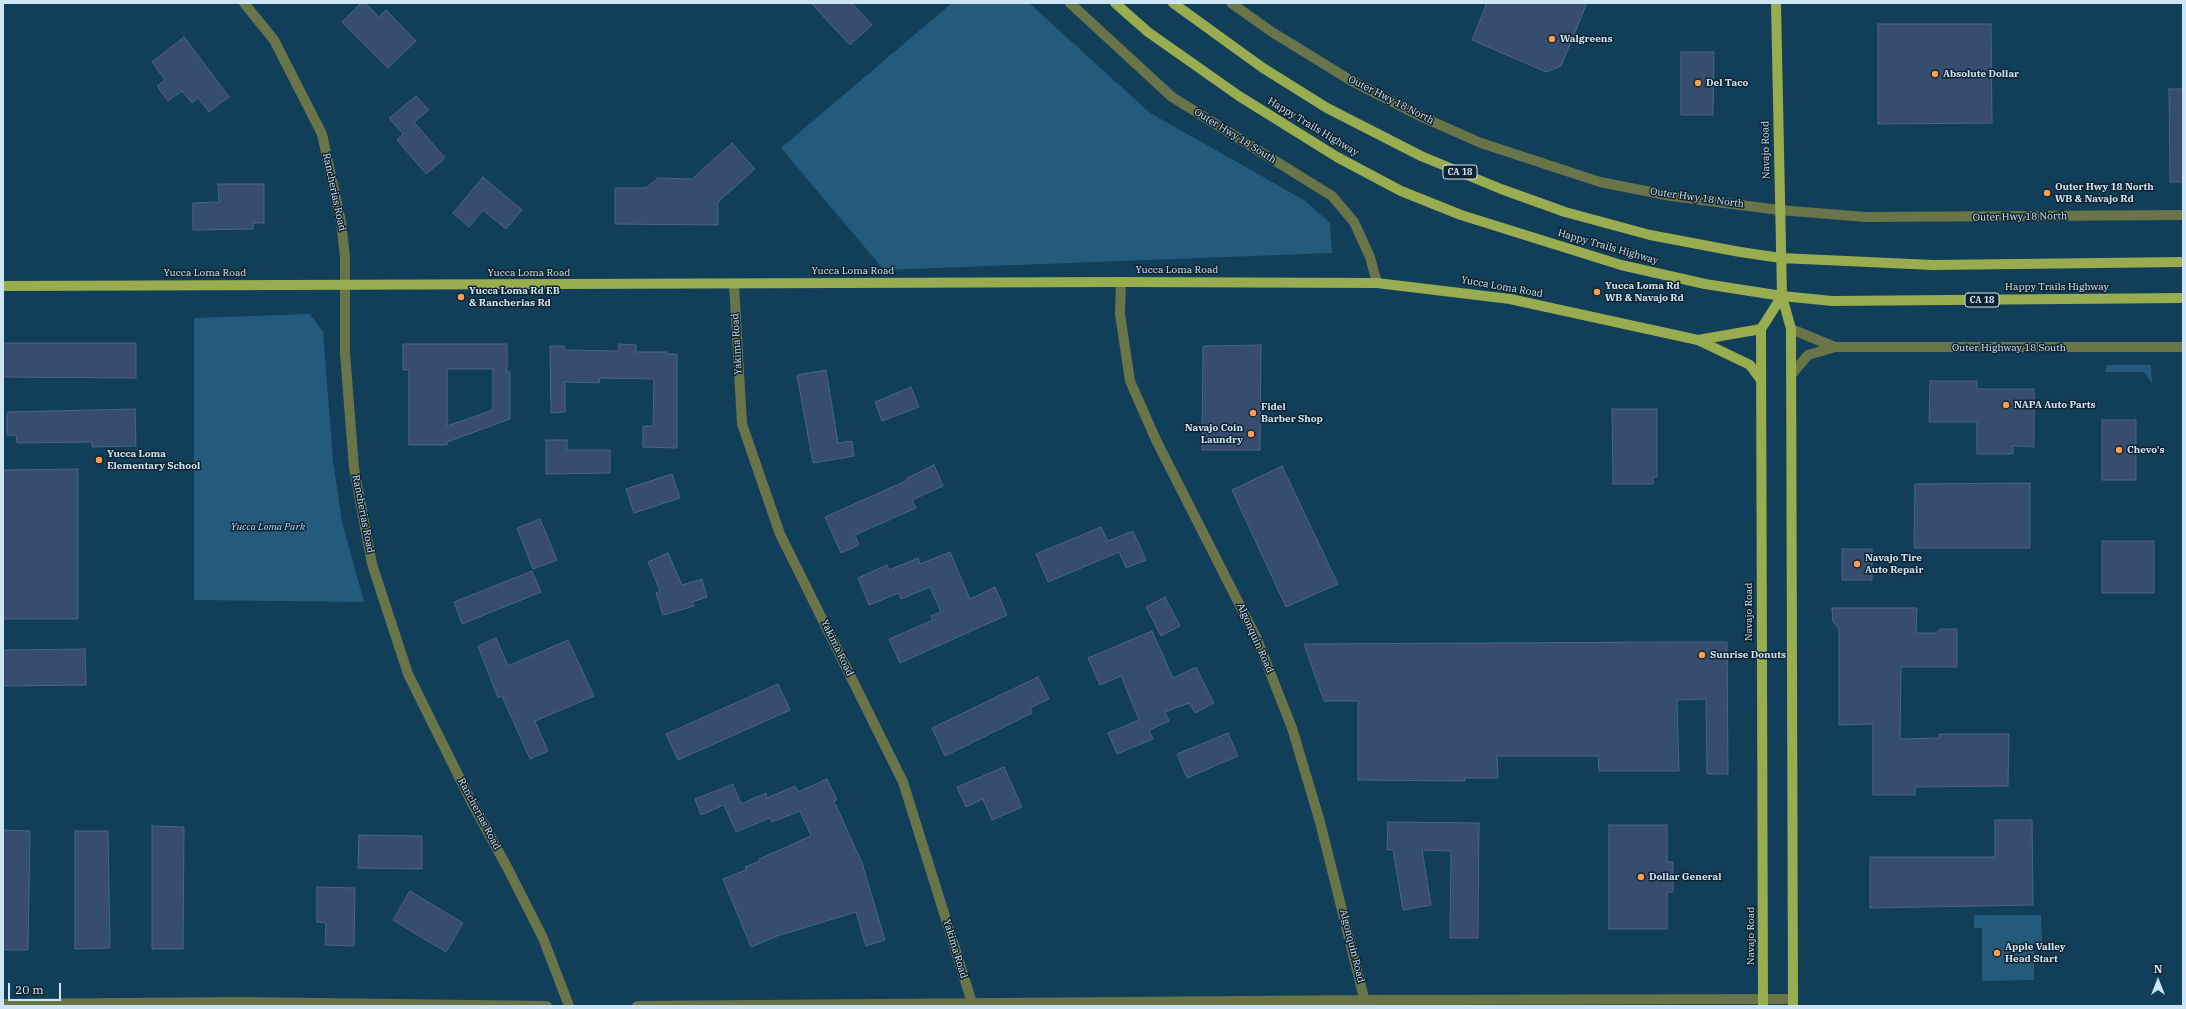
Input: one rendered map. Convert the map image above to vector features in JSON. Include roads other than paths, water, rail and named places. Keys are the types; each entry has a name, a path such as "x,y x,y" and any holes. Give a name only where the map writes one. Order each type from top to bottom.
{"main road":[{"name":"Happy Trails Highway","path":"1115,3 1148,32 1274,119 1337,157 1401,190 1461,215 1621,265 1705,284 1782,296 1832,301 2183,298"},
{"name":"CA 18","path":"1173,3 1262,68 1327,108 1422,156 1501,189 1564,212 1650,235 1781,258 1933,265 2183,262"},
{"name":"Navajo Road","path":"1776,3 1779,210 1782,296 1791,329 1793,1003"},
{"name":"Yucca Loma Road","path":"3,286 1121,282 1377,283 1510,299 1698,340"},
{"path":"1698,340 1742,334 1761,329 1782,296"},
{"name":"Navajo Road","path":"1761,329 1763,1003"},
{"path":"1698,340 1750,365 1761,380"}],"street":[{"name":"Rancherias Road","path":"244,3 274,40 322,134 341,222 345,352 354,468 372,564 408,674 468,796 507,867 542,938 569,1006"},
{"name":"Outer Hwy 18 South","path":"1070,3 1172,97 1332,196 1354,222 1370,257 1377,283"},
{"name":"Outer Hwy 18 North","path":"1231,3 1272,32 1350,80 1422,117 1481,143 1600,182 1671,196 1779,210 1874,217 2183,215"},
{"name":"Algonquin Road","path":"1121,282 1120,314 1130,381 1156,440 1257,639 1289,721 1320,822 1366,1003"},
{"name":"Yakima Road","path":"734,284 742,424 780,534 903,782 973,1005"},
{"path":"1791,329 1816,341 1835,347"},
{"path":"1791,375 1808,355 1835,347"},
{"name":"Outer Highway 18 South","path":"1835,347 2183,347"},
{"path":"637,1006 1793,1003"},
{"path":"3,1004 547,1006"}],"place":[{"name":"Walgreens","path":"1552,39"},
{"name":"Absolute Dollar","path":"1935,74"},
{"name":"Del Taco","path":"1698,83"},
{"name":"Outer Hwy 18 North WB & Navajo Rd","path":"2047,193"},
{"name":"Yucca Loma Rd WB & Navajo Rd","path":"1597,292"},
{"name":"Yucca Loma Rd EB & Rancherias Rd","path":"461,297"},
{"name":"NAPA Auto Parts","path":"2006,405"},
{"name":"Fidel Barber Shop","path":"1253,413"},
{"name":"Navajo Coin Laundry","path":"1251,434"},
{"name":"Chevo's","path":"2119,450"},
{"name":"Yucca Loma Elementary School","path":"99,460"},
{"name":"Navajo Tire Auto Repair","path":"1857,564"},
{"name":"Sunrise Donuts","path":"1702,655"},
{"name":"Dollar General","path":"1641,877"},
{"name":"Apple Valley Head Start","path":"1997,953"}],"park label":[{"name":"Yucca Loma Park","path":"268,527"}]}
